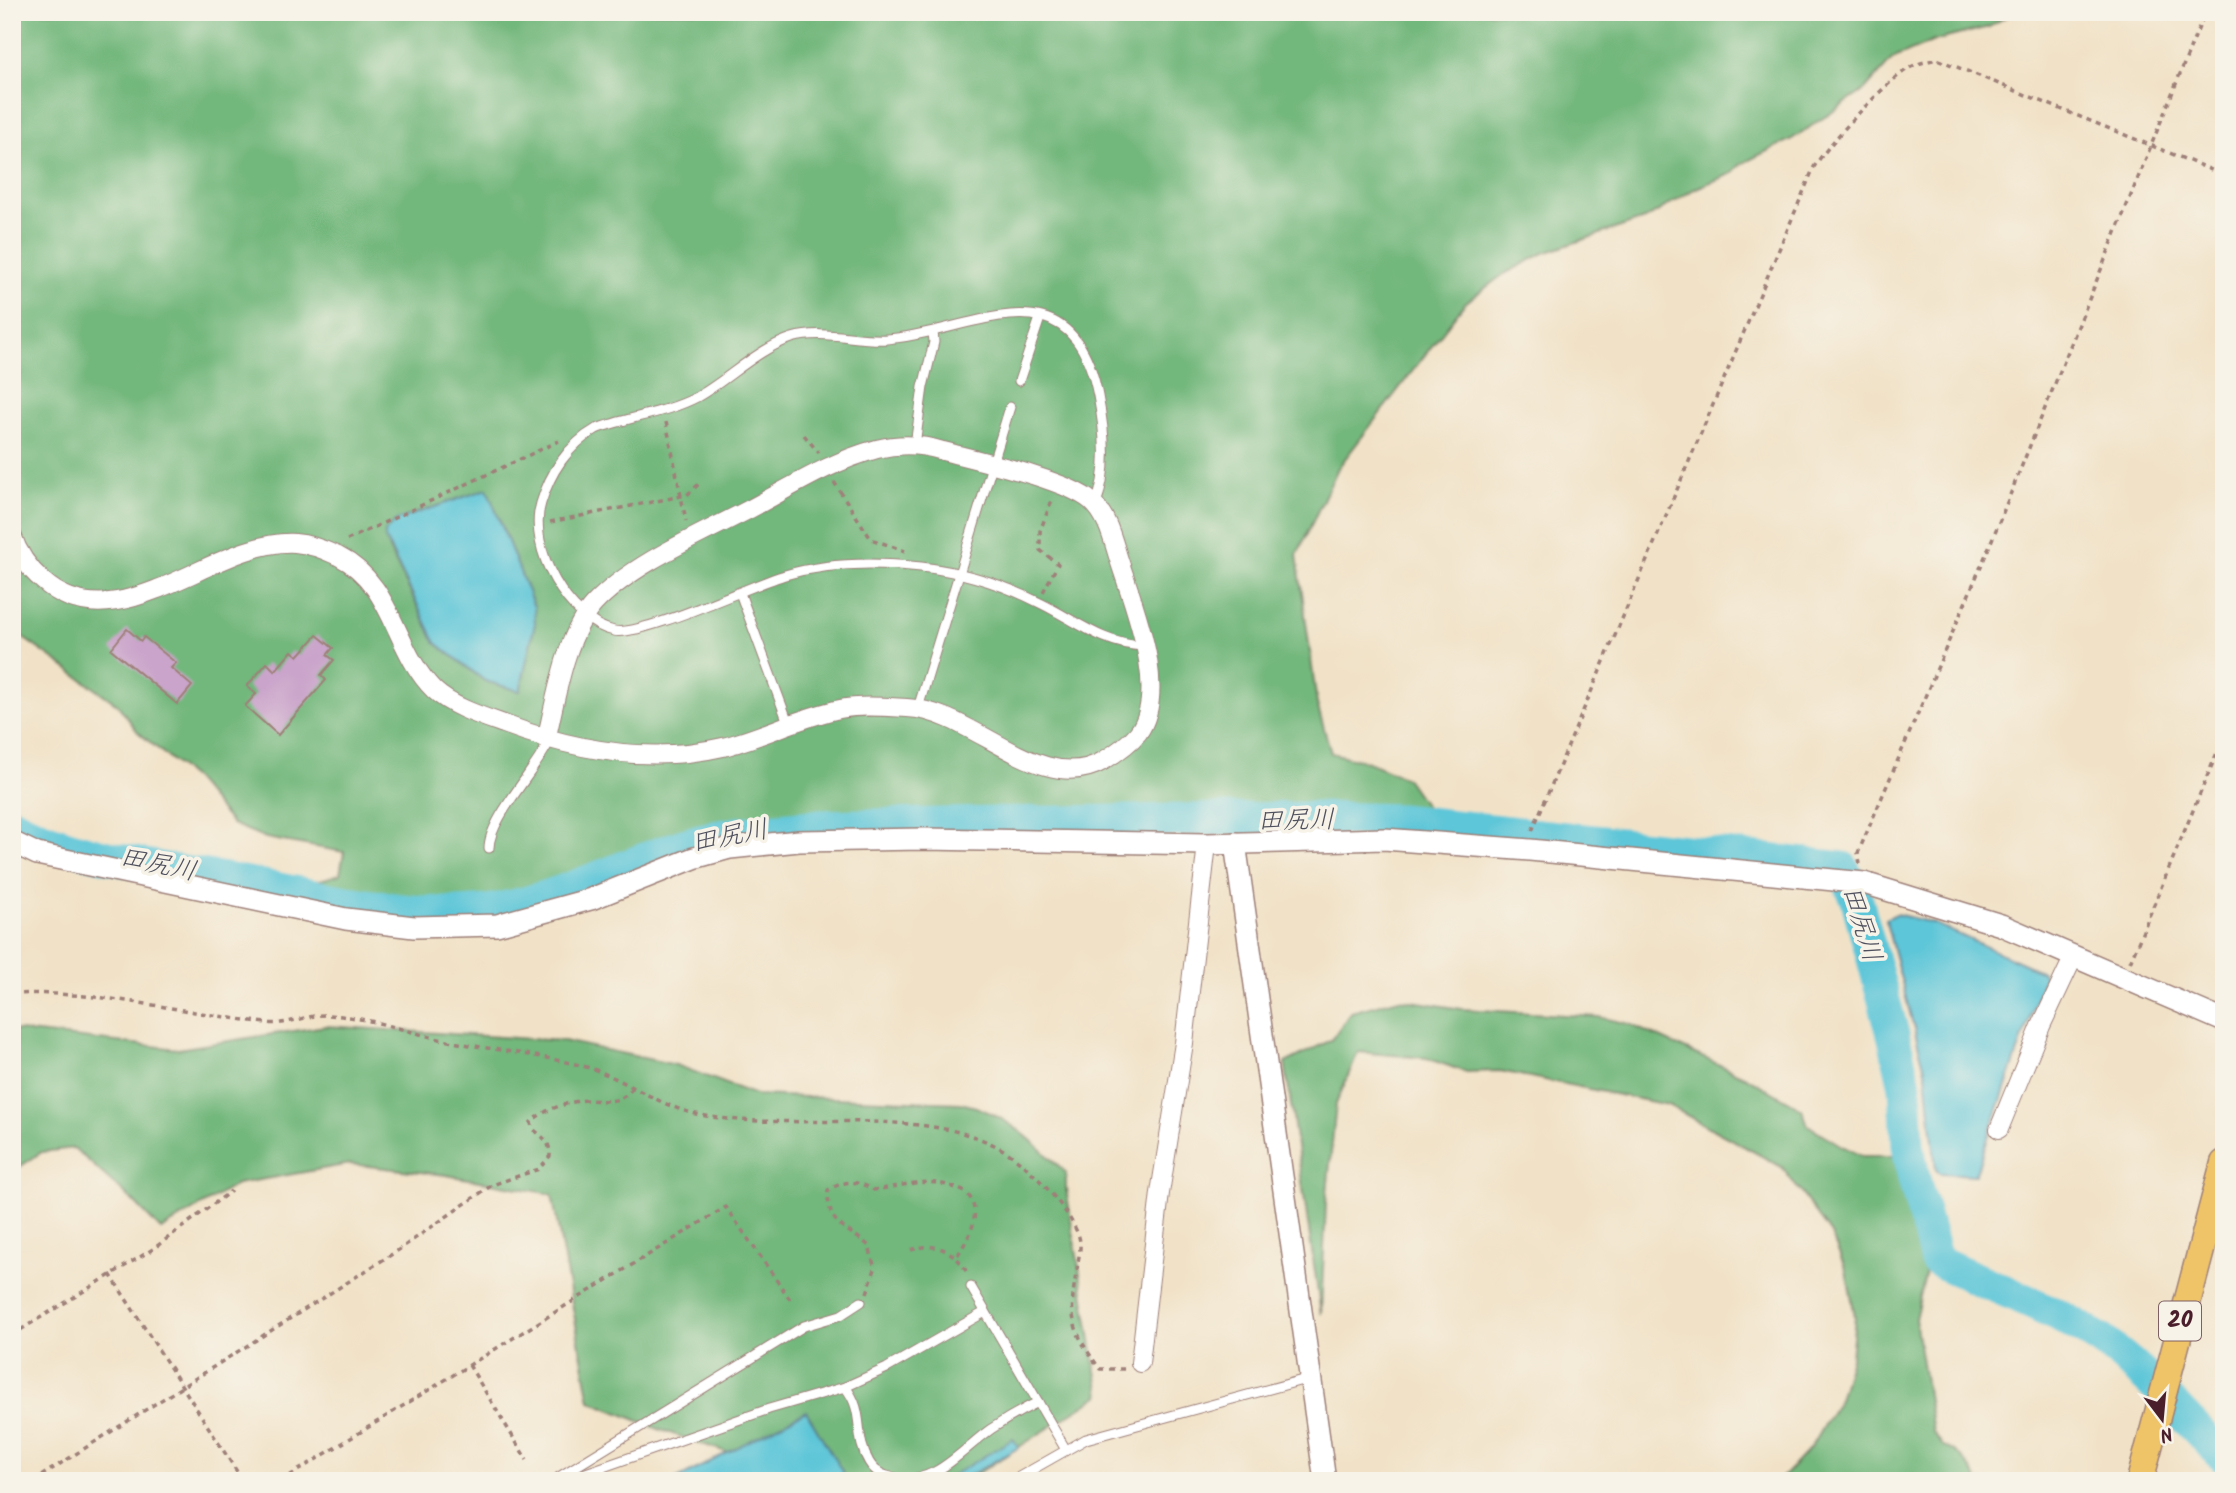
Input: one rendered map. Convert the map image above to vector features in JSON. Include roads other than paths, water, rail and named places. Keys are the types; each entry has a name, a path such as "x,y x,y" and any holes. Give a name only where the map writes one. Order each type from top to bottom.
{"main road":[{"name":"20","path":"2140,1481 2219,1192 2224,1163"}],"street":[{"path":"12,535 25,562 58,593 94,600 144,594 240,553 272,545 297,543 328,552 356,567 377,588 415,663 435,691 463,708 547,740 608,752 687,754 727,746 841,709 918,708 962,724 1058,770 1080,772 1119,751 1138,733 1149,713 1150,671 1113,538 1087,497 1060,485 915,445 884,447 827,467 692,540 626,578 594,604 586,615 565,663 547,740"},
{"path":"12,842 37,854 346,919 414,927 497,925 591,899 694,858 730,848 767,844 924,839 1235,844 1384,839 1530,850 1864,883 2001,925 2224,1021"},
{"path":"1140,1363 1160,1193 1186,1030 1207,844"},
{"path":"1235,844 1325,1481"},
{"path":"1999,1129 2041,1026 2074,957"}],"lane":[{"path":"1095,506 1105,473 1100,406 1086,352 1075,337 1056,323 1007,313 933,332 886,340 822,334 790,339 773,346 696,398 590,432 566,452 559,463 543,496 539,524 543,554 552,578 586,615 614,631 630,631 809,569 878,563 959,571 1038,602 1122,646 1143,646"},
{"path":"1020,381 1040,318"},
{"path":"915,445 923,387 934,342 933,332"},
{"path":"918,708 1010,407"},
{"path":"740,593 789,725"},
{"path":"489,848 494,828 541,759 547,740"},
{"path":"971,1287 1066,1450"},
{"path":"861,1302 841,1315 804,1326 559,1477 562,1481 769,1409 845,1387 887,1368 985,1312"},
{"path":"1012,1481 1086,1439 1310,1378"},
{"path":"845,1387 859,1409 860,1432 868,1461 884,1476 911,1480 941,1470 993,1428 1038,1402"}],"water":[{"path":"487,489 534,607 535,623 520,691 485,681 436,643 385,538 385,532 397,520"},
{"path":"1896,914 1933,923 2042,972 2044,977 1975,1175 1940,1173 1936,1170 1926,1074 1887,926 1886,919"},
{"path":"806,1411 848,1481 674,1481"},
{"path":"1013,1439 1019,1447 1016,1449 959,1481 943,1481"}],"waterway":[{"name":"田尻川","path":"12,823 65,845 124,861 371,906 439,913 470,913 523,903 700,840 815,826 1314,818 1399,820 1843,868 1857,900 1893,1034 1905,1086 1908,1146 1914,1178 1936,1260 2049,1311 2093,1335 2142,1374 2224,1457"}]}
